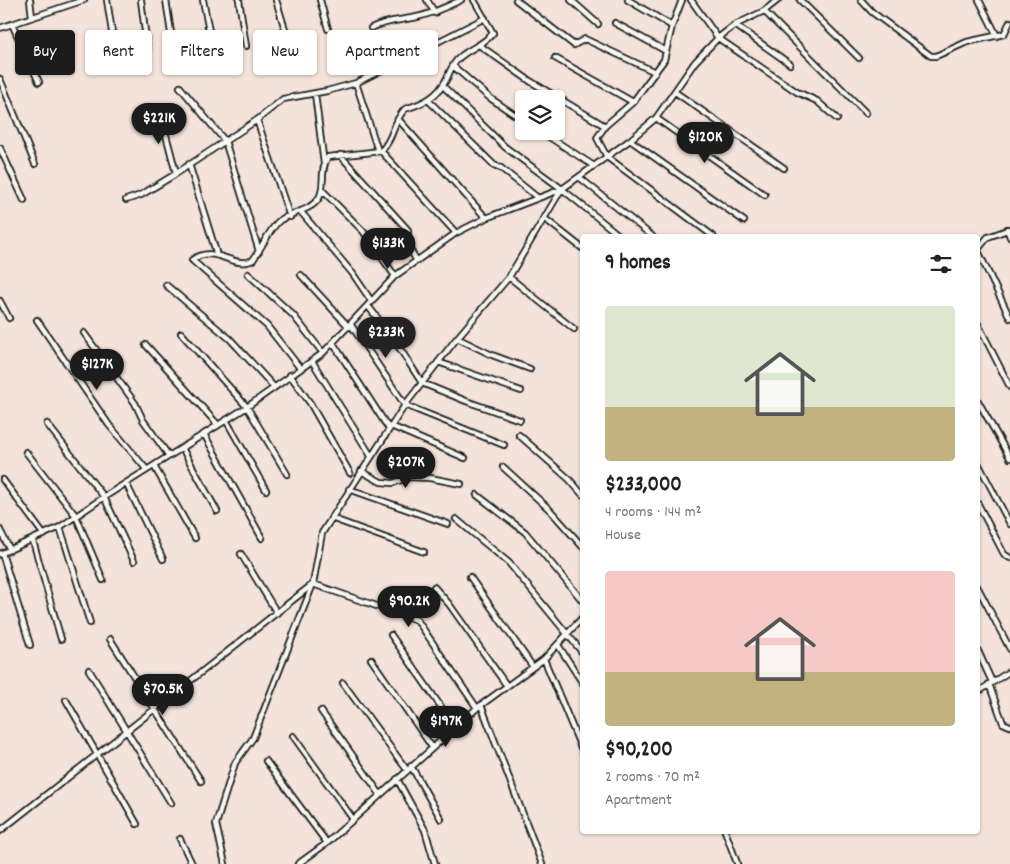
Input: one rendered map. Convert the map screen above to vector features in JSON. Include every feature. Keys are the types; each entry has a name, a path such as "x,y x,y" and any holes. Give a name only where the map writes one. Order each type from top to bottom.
{"street":[{"path":"30,0 32,17"},
{"path":"0,28 73,2 84,0"},
{"path":"107,0 112,30"},
{"path":"140,0 144,30"},
{"path":"166,0 171,30"},
{"path":"203,0 209,30"},
{"path":"239,0 246,46"},
{"path":"276,0 285,30"},
{"path":"320,0 328,29"},
{"path":"427,0 434,13"},
{"path":"371,28 385,21 434,13 461,0"},
{"path":"324,164 328,158 340,155 380,151 393,136 398,119 405,110 429,101 443,86 460,56 479,45 493,33 474,0"},
{"path":"516,0 574,45 585,39 655,72"},
{"path":"571,0 598,24"},
{"path":"628,0 672,26"},
{"path":"682,0 672,26 664,60 633,102 605,126 597,138 607,157 710,234"},
{"path":"691,0 718,38 797,92 817,102 837,118"},
{"path":"30,645 1,554 44,536 60,527 247,407 323,353 395,276 456,233 486,218 562,189 579,177 630,140 656,118 695,62 718,38 778,0"},
{"path":"800,0 859,58"},
{"path":"861,0 872,12 931,56 936,56 967,42 1004,34 1010,22"},
{"path":"978,0 997,36"},
{"path":"764,10 866,113"},
{"path":"126,200 140,195 176,173 257,120 283,99 315,94 356,83 485,18"},
{"path":"615,23 666,51"},
{"path":"12,24 39,82"},
{"path":"735,26 790,64"},
{"path":"479,45 530,81 605,126"},
{"path":"556,58 633,102"},
{"path":"453,66 490,98 515,115"},
{"path":"0,79 35,164"},
{"path":"356,83 380,151 456,233"},
{"path":"443,86 505,147 562,189 618,234"},
{"path":"180,87 225,141 259,251"},
{"path":"675,92 784,168"},
{"path":"300,368 268,326 192,261 210,253 240,263 248,263 253,260 277,222 301,212 318,200 322,190 324,164 315,94"},
{"path":"429,101 494,165 501,168 538,198"},
{"path":"160,112 176,173"},
{"path":"656,118 765,195"},
{"path":"398,119 486,218"},
{"path":"257,120 290,217"},
{"path":"554,140 594,166"},
{"path":"630,140 744,221"},
{"path":"0,148 24,200"},
{"path":"340,155 408,230 403,238 417,261"},
{"path":"189,164 216,252"},
{"path":"579,177 650,234"},
{"path":"225,864 216,824 236,764 253,738 313,584 322,533 405,405 457,338 509,277 562,189"},
{"path":"322,190 363,231 395,276"},
{"path":"301,212 352,274 422,383 520,420"},
{"path":"544,218 580,246"},
{"path":"980,247 988,237 1008,229 1010,237"},
{"path":"980,254 1010,318"},
{"path":"248,274 292,315 323,353"},
{"path":"301,275 350,326 405,405 504,445"},
{"path":"509,277 574,329"},
{"path":"166,284 230,339 274,387"},
{"path":"0,301 9,318"},
{"path":"37,320 109,425 147,470"},
{"path":"980,328 1010,387"},
{"path":"84,333 135,403 143,420 169,456"},
{"path":"181,333 247,407 287,474"},
{"path":"457,338 492,355 530,369"},
{"path":"333,343 390,428 465,458"},
{"path":"146,345 218,425"},
{"path":"312,361 371,456"},
{"path":"438,362 521,391"},
{"path":"290,375 310,403 350,473"},
{"path":"980,406 1010,458"},
{"path":"226,420 266,490"},
{"path":"47,424 104,497 134,561"},
{"path":"204,434 262,538"},
{"path":"519,435 569,479 580,492"},
{"path":"182,448 217,511"},
{"path":"26,452 76,516 103,580"},
{"path":"154,466 195,538"},
{"path":"503,466 549,509 580,544"},
{"path":"980,467 1010,524"},
{"path":"361,471 381,482 393,483 409,478 423,478 461,484"},
{"path":"3,480 44,536"},
{"path":"126,483 164,559"},
{"path":"349,489 448,524"},
{"path":"477,495 525,532 580,598"},
{"path":"980,508 1004,554 1010,558"},
{"path":"331,518 424,552"},
{"path":"456,519 509,563 580,649"},
{"path":"60,527 90,622"},
{"path":"0,530 10,550"},
{"path":"33,541 62,639"},
{"path":"241,554 277,613"},
{"path":"470,576 533,667"},
{"path":"0,831 313,584"},
{"path":"313,584 417,620 479,706 542,864"},
{"path":"434,587 449,604 507,686"},
{"path":"980,592 1010,649"},
{"path":"298,864 327,843 479,706 544,659 580,620"},
{"path":"391,635 455,727"},
{"path":"110,640 201,781"},
{"path":"558,645 580,679"},
{"path":"980,656 1003,723 1010,726"},
{"path":"371,659 432,747"},
{"path":"544,659 580,745"},
{"path":"89,670 171,803"},
{"path":"980,690 1010,671"},
{"path":"343,683 409,768 441,819"},
{"path":"66,700 137,824"},
{"path":"321,711 380,794"},
{"path":"293,736 353,819"},
{"path":"266,761 327,843"},
{"path":"397,779 424,830 435,864"},
{"path":"726,834 737,863"},
{"path":"180,839 192,864"}]}
